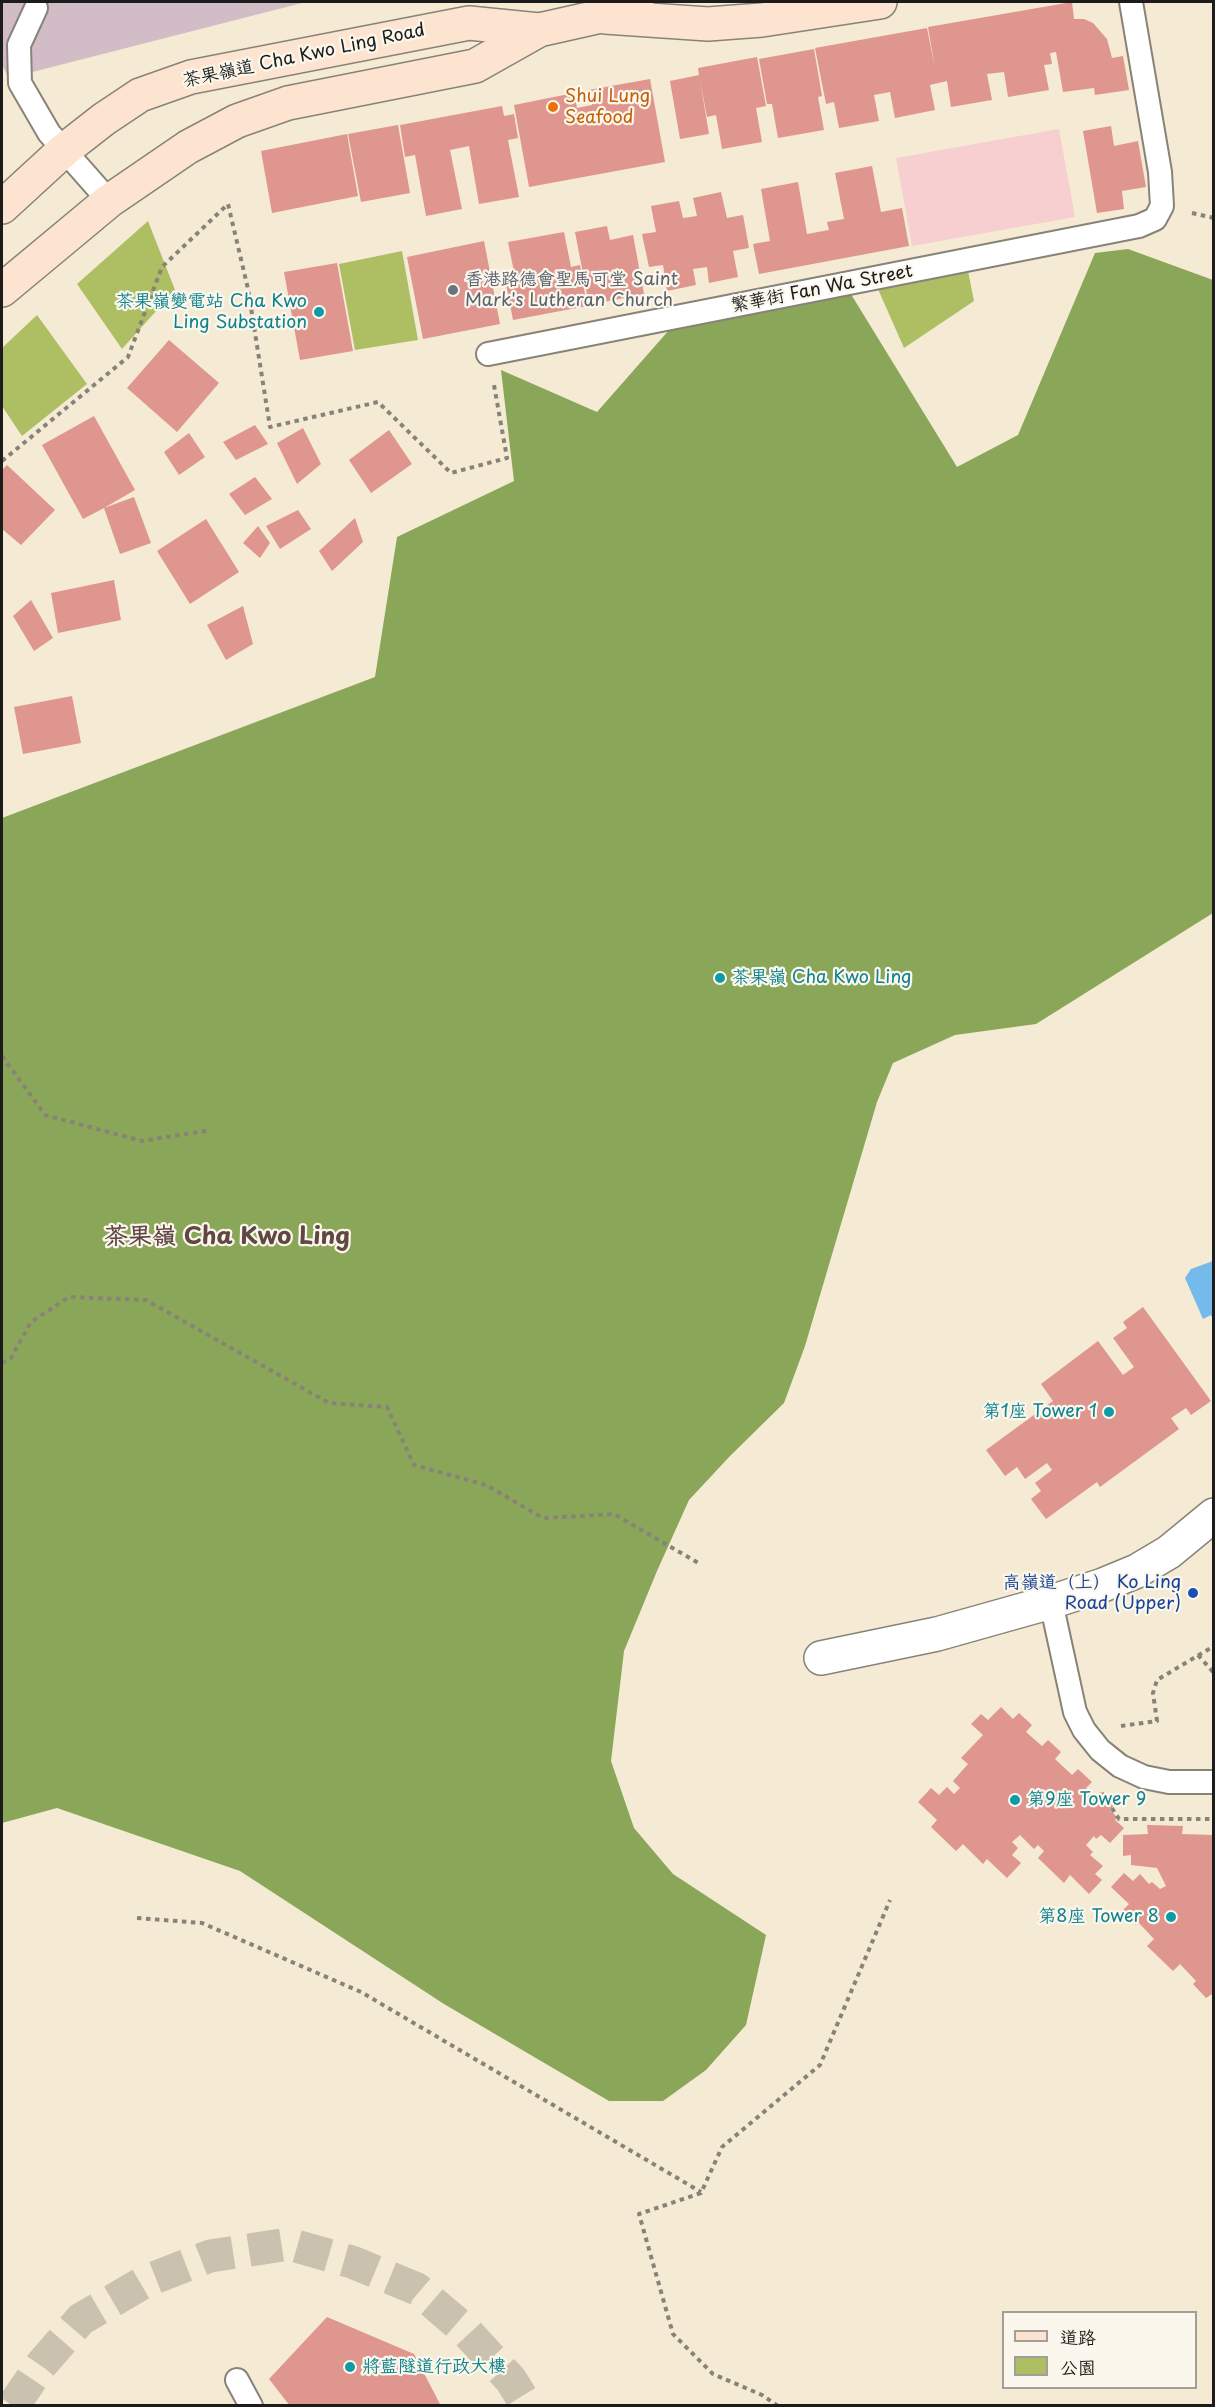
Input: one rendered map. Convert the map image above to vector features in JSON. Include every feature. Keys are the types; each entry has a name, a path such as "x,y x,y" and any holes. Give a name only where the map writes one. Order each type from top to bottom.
{"main road":[{"name":"茶果嶺道 Cha Kwo Ling Road","path":"2,290 109,201 188,147 237,121 288,103 475,66 540,30 597,17 637,2"},
{"name":"茶果嶺道 Cha Kwo Ling Road","path":"597,17 708,24 762,20 880,2"},
{"name":"茶果嶺道 Cha Kwo Ling Road","path":"2,207 63,151 104,119 140,95 191,77 469,23 540,30"}],"street":[{"path":"821,1658 937,1634 1051,1602 1137,1571 1169,1552 1214,1515"}],"lane":[{"name":"繁華街 Fan Wa Street","path":"488,354 1139,226 1155,219 1162,206 1160,172 1131,2"},
{"path":"36,8 19,45 20,83 63,151 109,201"},
{"path":"1051,1602 1075,1712 1084,1730 1100,1750 1120,1766 1144,1777 1169,1782 1214,1782"},
{"path":"237,2380 251,2406"}],"path":[{"path":"2,461 128,357 162,267 228,204 248,289 270,428 378,402 451,473 507,458 494,382"},
{"path":"2,1056 45,1115 142,1141 212,1130"},
{"path":"2,1363 11,1358 31,1322 69,1297 146,1300 329,1403 387,1407 414,1465 486,1485 543,1518 614,1514 700,1564"},
{"path":"1084,1730 1156,1721 1153,1693 1157,1680 1214,1646"},
{"path":"1198,1655 1214,1673"},
{"path":"778,2406 762,2395 713,2374 673,2334 639,2214 701,2193 722,2147 820,2065 890,1900"},
{"path":"137,1918 202,1923 361,1992 701,2193"}],"shaded area":[{"path":"2,2 306,2 9,78 2,65"},
{"path":"1059,129 1075,217 912,246 896,158"}],"green space":[{"path":"148,221 175,290 122,349 77,284"},
{"path":"1128,249 1213,280 1213,913 1036,1024 955,1035 893,1063 877,1102 805,1346 784,1403 689,1500 657,1571 624,1651 611,1761 634,1828 673,1874 766,1935 746,2025 706,2070 663,2101 609,2101 444,2004 240,1871 57,1808 2,1823 2,818 375,677 397,537 514,481 501,370 597,412 677,321 849,291 957,467 1018,435 1095,253"},
{"path":"402,251 418,340 355,350 339,264"},
{"path":"966,261 974,301 904,348 874,280"},
{"path":"37,315 87,384 22,436 2,406 2,348"}],"water":[{"path":"1214,1261 1213,1320 1211,1315 1203,1319 1185,1278 1191,1269"}],"building":[{"path":"1072,2 1074,19 1084,19 1093,23 1107,39 1112,58 1123,56 1129,90 1095,95 1094,88 1063,92 1056,52 1050,53 1052,64 1044,65 1049,90 1008,97 1004,72 987,74 992,100 951,107 947,81 930,85 935,110 895,118 890,92 874,95 879,121 839,128 834,102 826,104 815,48 927,28 935,68 928,27"},
{"path":"814,49 822,96 818,97 824,130 778,138 772,104 767,104 759,59"},
{"path":"757,57 766,106 756,108 762,142 722,149 716,115 707,117 700,80 709,134 680,139 670,81 699,75 698,68"},
{"path":"650,79 665,162 529,187 514,105 574,93 577,108 592,105 589,90"},
{"path":"502,106 504,116 514,114 518,138 508,140 519,197 479,204 469,146 450,150 462,209 426,216 415,155 405,157 400,125"},
{"path":"398,125 410,193 361,202 348,134"},
{"path":"1111,126 1114,146 1138,141 1146,187 1122,191 1124,209 1097,213 1083,131"},
{"path":"347,134 358,196 272,213 261,151"},
{"path":"872,166 881,212 902,208 909,246 759,274 753,244 770,241 761,189 798,182 807,234 829,230 827,222 844,219 835,173"},
{"path":"721,192 727,218 743,215 749,248 733,251 738,277 709,283 707,267 693,269 696,285 667,291 663,265 649,267 642,234 656,232 651,206 679,201 683,218 697,216 693,198"},
{"path":"607,226 610,240 633,235 644,294 589,305 575,232"},
{"path":"564,232 571,267 580,265 587,306 513,320 505,279 515,277 508,242"},
{"name":"香港路德會聖馬可堂 Saint Mark's Lutheran Church","path":"484,241 500,324 423,339 407,257"},
{"name":"茶果嶺變電站 Cha Kwo Ling Substation","path":"337,263 353,351 300,360 284,272"},
{"path":"169,340 219,383 177,432 127,388"},
{"path":"94,416 135,490 83,519 42,445"},
{"path":"255,425 268,444 236,460 223,442"},
{"path":"303,428 321,464 297,484 277,443"},
{"path":"389,430 412,464 371,493 349,460"},
{"path":"189,433 205,457 179,475 164,452"},
{"path":"7,465 55,510 21,545 2,529 2,470"},
{"path":"255,477 272,499 245,515 229,494"},
{"path":"134,497 151,543 120,554 104,508"},
{"path":"298,510 311,529 280,549 266,526"},
{"path":"355,518 363,542 332,571 319,551"},
{"path":"206,519 239,572 190,604 157,551"},
{"path":"258,526 270,543 260,558 243,543"},
{"path":"114,580 121,620 58,633 51,593"},
{"path":"31,600 53,638 34,651 13,616"},
{"path":"243,606 253,644 226,660 207,625"},
{"path":"72,696 81,743 23,754 14,707"},
{"name":"第1座 Tower 1","path":"1143,1307 1211,1401 1191,1415 1186,1408 1171,1418 1179,1429 1100,1487 1097,1482 1046,1519 1031,1499 1041,1491 1035,1483 1052,1470 1047,1463 1025,1479 1017,1467 1005,1476 986,1450 1053,1401 1041,1384 1098,1341 1123,1375 1134,1367 1113,1338 1127,1328 1123,1322"},
{"name":"第9座 Tower 9","path":"1001,1707 1013,1719 1019,1713 1032,1725 1026,1732 1042,1746 1048,1740 1061,1752 1055,1759 1072,1775 1078,1769 1092,1782 1086,1788 1096,1797 1101,1792 1115,1804 1110,1810 1117,1817 1115,1820 1124,1828 1110,1843 1101,1835 1096,1839 1094,1836 1086,1845 1093,1852 1090,1855 1103,1866 1095,1874 1102,1880 1089,1894 1070,1875 1064,1883 1038,1858 1044,1851 1038,1845 1034,1849 1020,1835 1012,1842 1018,1848 1012,1855 1021,1863 1007,1878 987,1859 983,1864 963,1844 956,1851 931,1827 937,1820 918,1802 931,1788 939,1795 947,1787 954,1794 960,1788 953,1781 968,1764 961,1758 983,1735 971,1724 981,1714 988,1720"},
{"name":"第8座 Tower 8","path":"1147,1825 1183,1826 1182,1834 1214,1835 1214,1993 1206,1998 1193,1984 1196,1981 1180,1964 1173,1971 1147,1946 1154,1939 1138,1922 1136,1925 1122,1911 1129,1904 1111,1887 1124,1873 1133,1881 1140,1874 1149,1884 1152,1882 1160,1889 1166,1886 1157,1868 1131,1865 1131,1855 1123,1856 1123,1835 1148,1834"},
{"name":"將藍隧道行政大樓","path":"327,2317 414,2354 441,2406 290,2406 269,2379"}],"tunnel":[{"path":"13,2406 41,2365 81,2319 146,2281 210,2256 289,2244 352,2262 417,2289 465,2330 511,2380 527,2406"}],"place":[{"name":"Shui Lung Seafood","path":"553,107"},
{"name":"香港路德會聖馬可堂 Saint Mark's Lutheran Church","path":"453,290"},
{"name":"茶果嶺變電站 Cha Kwo Ling Substation","path":"319,312"},
{"name":"茶果嶺 Cha Kwo Ling","path":"720,978"},
{"name":"第1座 Tower 1","path":"1109,1412"},
{"name":"高嶺道（上） Ko Ling Road (Upper)","path":"1193,1593"},
{"name":"第9座 Tower 9","path":"1015,1800"},
{"name":"第8座 Tower 8","path":"1171,1917"},
{"name":"將藍隧道行政大樓","path":"350,2367"}],"district":[{"name":"茶果嶺 Cha Kwo Ling","path":"227,1237"}]}
